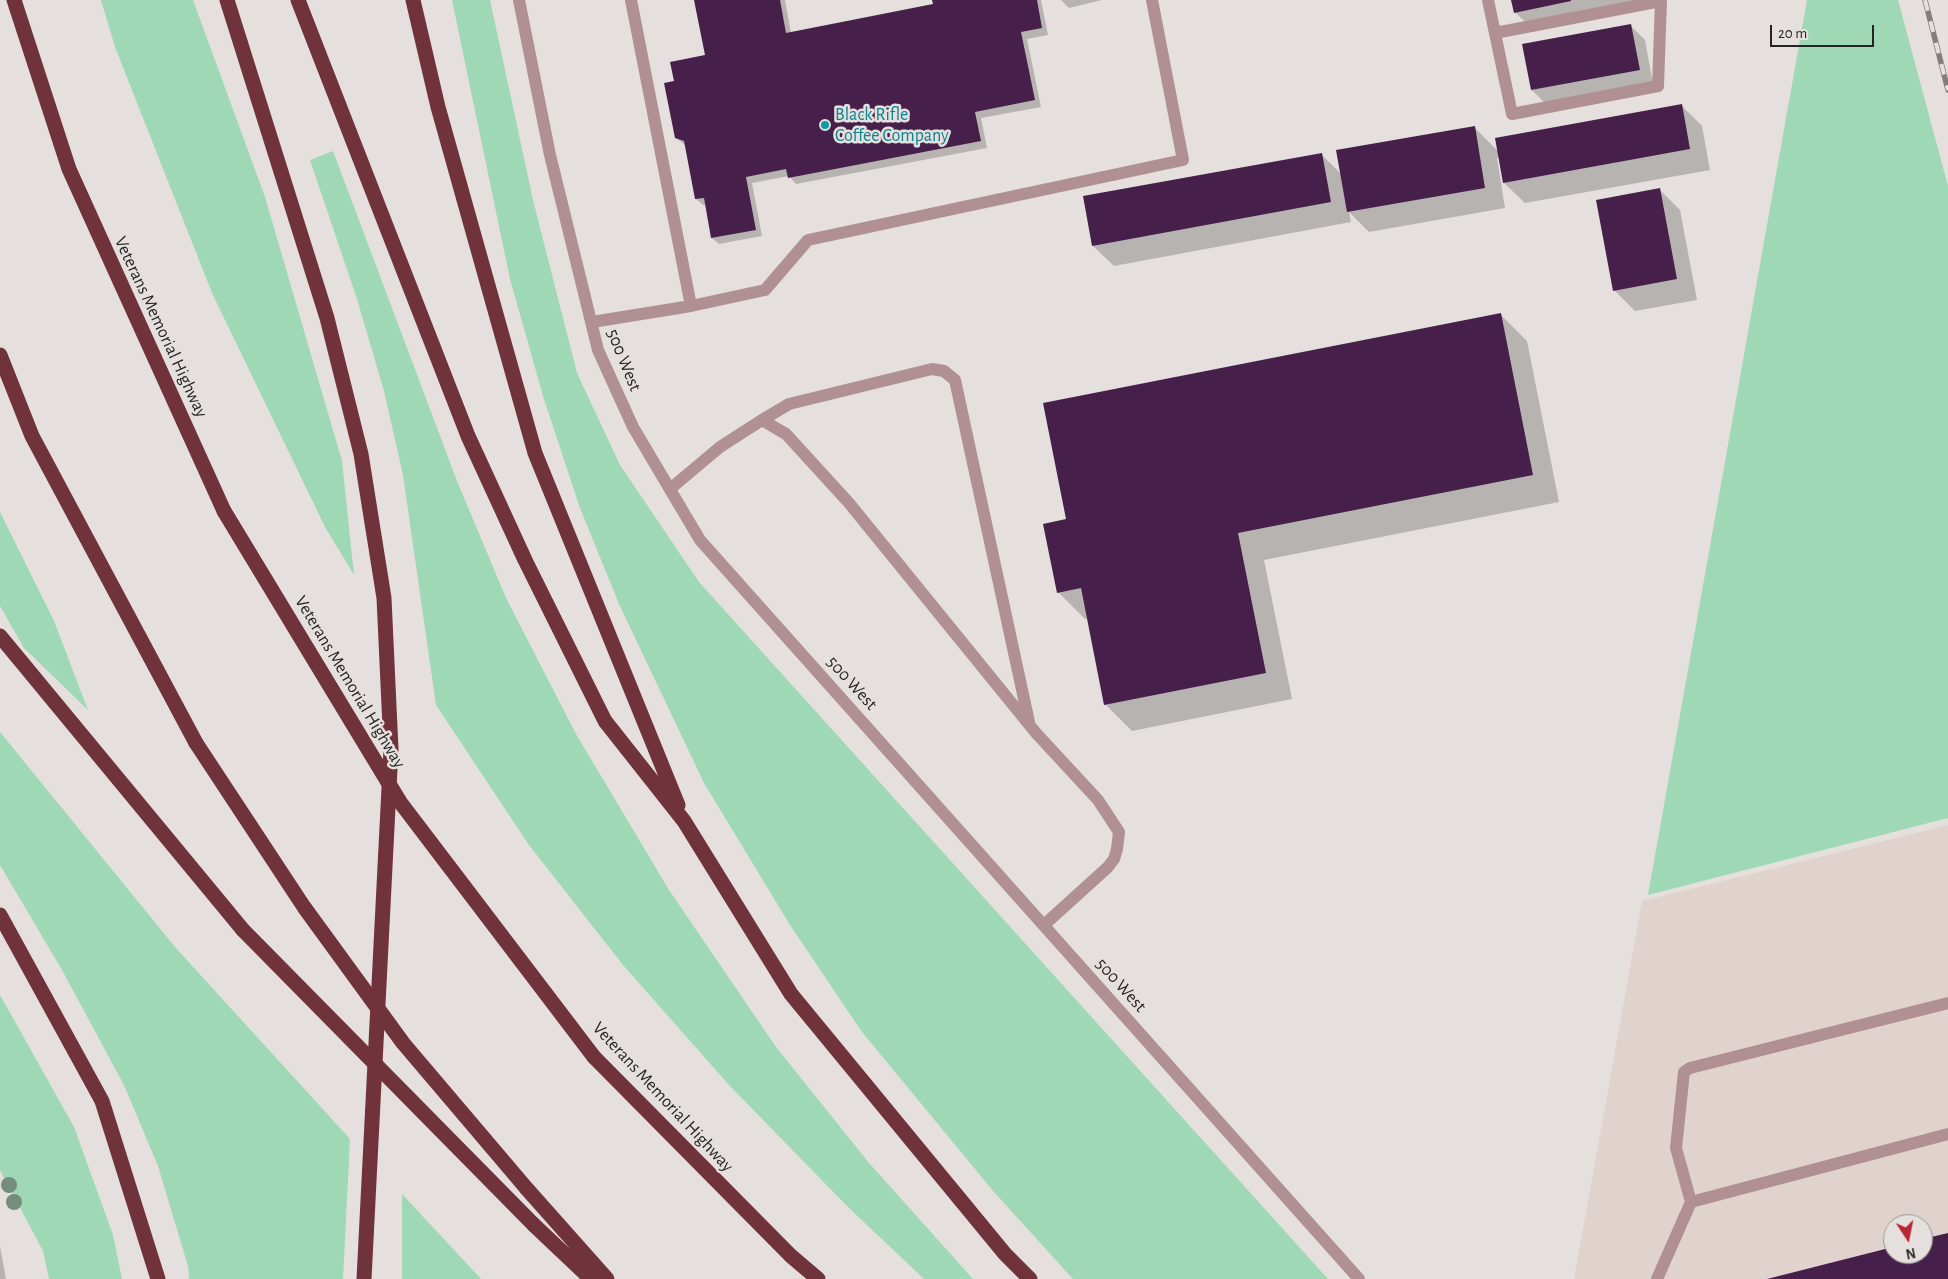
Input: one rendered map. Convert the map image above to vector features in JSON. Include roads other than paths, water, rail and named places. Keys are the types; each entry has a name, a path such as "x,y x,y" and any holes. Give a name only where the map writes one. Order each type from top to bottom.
{"highway":[{"name":"Veterans Memorial Highway","path":"14,0 69,169 224,511 400,802 594,1057 790,1256 818,1279"},
{"path":"227,0 327,318 360,454 384,598 391,749 364,1279"},
{"path":"298,0 468,436 525,560 605,721 684,820 791,994 1005,1254 1030,1279"},
{"path":"413,0 438,107 535,453 684,820"},
{"path":"0,355 32,436 196,743 304,907 403,1043 527,1189 607,1279"},
{"path":"0,636 243,930 534,1225 590,1279"},
{"path":"0,915 102,1101 158,1279"}],"street":[{"name":"500 West","path":"519,0 550,155 598,350 633,427 700,540 1359,1279"},
{"path":"631,0 691,306"},
{"path":"592,322 691,306 765,290 808,240 1183,160 1152,0"},
{"path":"1488,0 1512,114 1658,86 1661,1 1495,33"},
{"path":"670,489 720,446 789,404 932,369 944,371 955,380 1030,724"},
{"path":"762,420 786,434 849,503 1030,724 1098,800 1119,832 1117,849 1108,867 1044,925"},
{"path":"1658,1279 1691,1202 1676,1148 1684,1072 1690,1068 1948,1003"},
{"path":"1691,1202 1948,1134"}],"railway":[{"path":"1925,0 1948,90"}],"place":[{"name":"Black Rifle Coffee Company","path":"825,125"}]}
